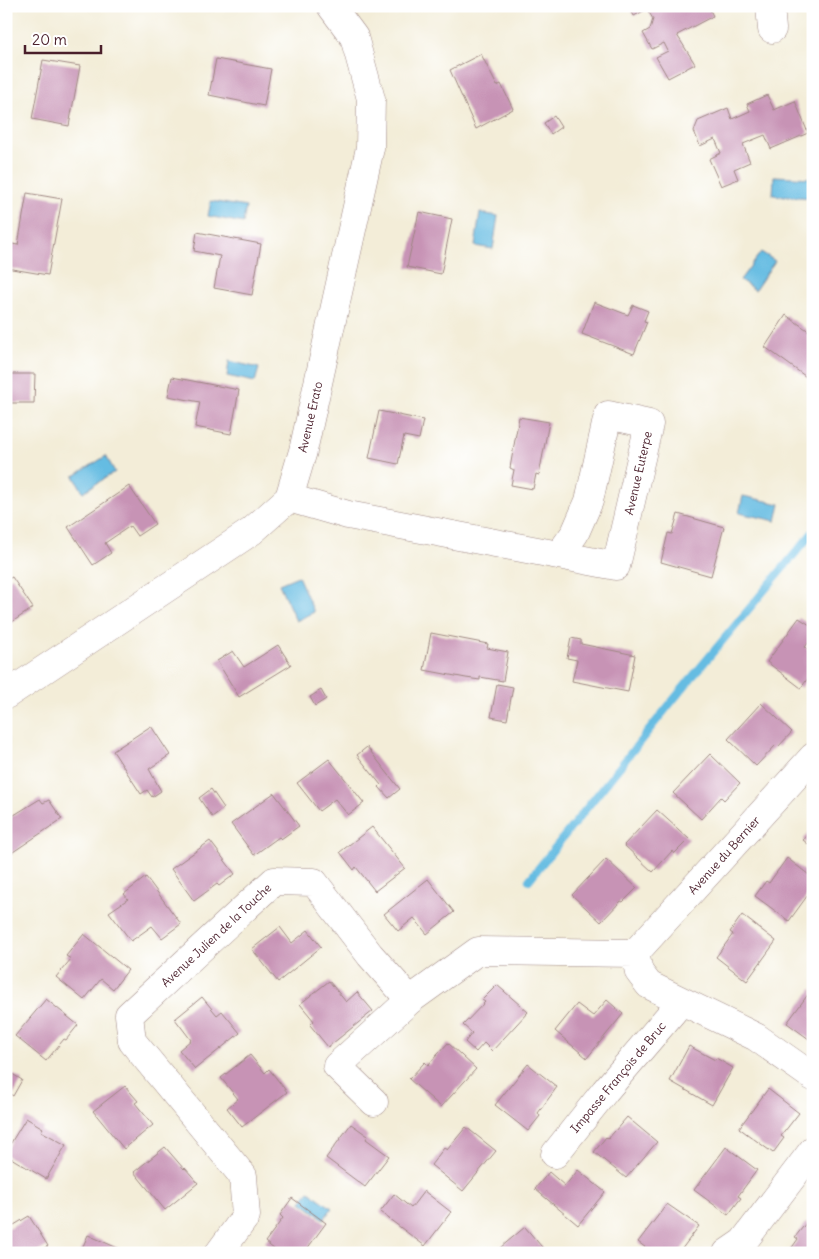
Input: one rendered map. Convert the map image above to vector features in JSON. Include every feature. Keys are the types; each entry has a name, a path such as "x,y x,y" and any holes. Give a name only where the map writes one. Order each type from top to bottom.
{"street":[{"name":"Avenue Erato","path":"289,498 303,451 370,148 371,99 354,37 331,6"},
{"name":"Avenue Euterpe","path":"289,498 348,515 616,566 649,424 608,415 589,501 575,533 560,554"},
{"path":"6,694 252,531 289,498"},
{"name":"Avenue du Bernier","path":"635,953 813,757"},
{"name":"Avenue Julien de la Touche","path":"219,1253 246,1216 243,1176 132,1041 129,1015 274,881 314,882 370,955 410,1000"},
{"path":"374,1102 337,1066 410,1000 478,951 635,953 639,972 649,985 756,1037 813,1078"},
{"name":"Impasse François de Bruc","path":"555,1154 605,1091 681,1002"},
{"path":"727,1253 743,1242 813,1150"}],"water":[{"path":"774,176 813,178 813,198 773,195"},
{"path":"211,201 246,207 243,223 208,216"},
{"path":"480,213 498,216 493,249 475,246"},
{"path":"761,252 775,261 755,290 740,280"},
{"path":"229,361 259,368 255,382 227,376"},
{"path":"106,456 115,472 83,492 74,476"},
{"path":"743,496 780,504 776,521 739,513"},
{"path":"298,576 314,612 296,621 279,584"},
{"path":"309,1191 332,1208 324,1219 301,1202"}],"building":[{"path":"629,6 708,6 713,16 677,35 695,64 668,78 656,57 668,51 664,43 652,49 643,33 650,29 653,19 647,9 634,16"},
{"path":"481,54 497,86 501,84 513,109 476,129 450,70"},
{"path":"216,59 271,69 264,106 209,95"},
{"path":"43,60 80,66 69,126 32,119"},
{"path":"767,95 774,110 795,101 808,133 771,149 765,135 743,144 750,162 734,169 738,179 721,186 709,159 721,153 715,139 700,146 694,131 698,121 728,108 732,119 750,111 747,104"},
{"path":"554,116 561,127 551,134 544,123"},
{"path":"27,193 62,199 48,275 6,268 6,243 18,245"},
{"path":"419,212 452,219 441,274 407,267"},
{"path":"197,232 261,244 252,295 214,288 220,256 194,251"},
{"path":"594,302 628,315 633,305 648,311 644,321 647,322 634,354 582,334"},
{"path":"786,315 813,334 813,374 809,379 765,347"},
{"path":"6,374 35,374 34,403 6,403"},
{"path":"172,377 239,390 231,434 195,427 200,402 168,396"},
{"path":"379,411 423,420 419,439 404,436 398,464 369,458"},
{"path":"519,417 549,422 539,475 536,474 533,489 511,485 514,470 510,468"},
{"path":"129,486 155,524 137,536 130,526 105,543 111,553 93,565 68,527"},
{"path":"678,514 724,527 711,576 661,562 668,533 672,534"},
{"path":"12,577 33,608 6,626 6,580"},
{"path":"799,618 813,627 813,637 805,647 813,652 813,671 801,688 767,662"},
{"path":"431,633 488,644 487,648 508,652 503,681 480,677 480,680 424,670"},
{"path":"571,638 581,640 581,644 635,655 628,692 572,681 577,660 567,658"},
{"path":"278,645 291,665 239,697 217,661 233,651 244,667"},
{"path":"497,684 513,687 507,720 491,717"},
{"path":"321,690 326,699 315,706 310,697"},
{"path":"761,703 792,732 778,747 776,745 756,766 728,739"},
{"path":"151,726 170,755 149,769 161,791 152,797 147,790 141,794 113,751"},
{"path":"367,747 400,789 389,798 357,755"},
{"path":"710,754 740,783 724,800 721,797 701,819 673,793"},
{"path":"329,759 364,803 348,815 335,799 319,811 297,783"},
{"path":"211,789 224,808 212,817 199,798"},
{"path":"274,793 299,826 281,839 279,837 254,855 231,824"},
{"path":"40,799 43,803 49,800 62,819 10,854 6,848 6,820"},
{"path":"657,810 689,839 674,854 672,851 653,872 624,845"},
{"path":"372,827 405,868 375,891 356,867 354,870 340,852"},
{"path":"813,828 813,848 803,840"},
{"path":"210,841 235,874 219,886 217,884 194,901 171,869"},
{"path":"787,858 813,878 813,888 789,921 755,896 766,881 769,883"},
{"path":"606,859 637,888 623,902 621,901 601,922 572,895"},
{"path":"146,877 181,924 162,938 152,926 131,941 109,912 128,899 124,894"},
{"path":"428,879 454,912 427,934 414,918 398,931 384,914"},
{"path":"742,915 776,941 747,981 716,957 733,934 730,932"},
{"path":"280,927 292,943 308,930 321,947 278,982 252,949"},
{"path":"84,934 128,970 113,989 101,979 84,1000 56,977 71,959 66,956"},
{"path":"329,981 346,1002 357,992 373,1011 328,1047 310,1025 314,1021 300,1004"},
{"path":"497,985 528,1012 492,1051 484,1043 476,1052 465,1042 472,1033 463,1025 485,1002 482,1000"},
{"path":"813,990 813,1042 787,1023"},
{"path":"202,997 217,1015 222,1011 240,1033 195,1069 179,1050 191,1040 175,1019"},
{"path":"46,999 78,1025 46,1061 15,1036"},
{"path":"607,1000 623,1014 587,1058 555,1031 577,1004 593,1016"},
{"path":"448,1043 476,1069 441,1107 409,1079 425,1062 428,1065"},
{"path":"689,1046 733,1068 712,1105 670,1081"},
{"path":"250,1055 265,1073 269,1069 287,1092 242,1127 227,1108 238,1099 221,1078"},
{"path":"528,1064 557,1087 538,1113 540,1116 528,1131 495,1105"},
{"path":"6,1070 22,1080 13,1096 10,1094 6,1101"},
{"path":"125,1086 138,1101 135,1103 153,1125 124,1149 93,1111"},
{"path":"768,1089 799,1113 781,1136 784,1138 773,1153 739,1128"},
{"path":"627,1117 657,1142 626,1178 594,1152 606,1137 608,1139"},
{"path":"26,1118 43,1128 41,1131 66,1145 46,1179 6,1155 6,1151"},
{"path":"351,1124 368,1136 366,1139 389,1156 365,1187 326,1158"},
{"path":"466,1127 496,1151 463,1191 431,1165 444,1148 447,1150"},
{"path":"165,1147 198,1183 165,1210 134,1172"},
{"path":"726,1147 757,1170 738,1196 741,1198 728,1215 694,1190"},
{"path":"578,1170 605,1192 578,1225 535,1189 549,1172 565,1186"},
{"path":"424,1191 451,1212 425,1246 380,1212 394,1194 411,1208"},
{"path":"292,1198 326,1223 304,1253 279,1253 265,1242 283,1218 280,1215"},
{"path":"667,1204 699,1226 681,1250 685,1253 653,1253 638,1242"},
{"path":"29,1216 48,1246 36,1253 6,1253 6,1225 9,1228"},
{"path":"807,1222 813,1226 813,1253 788,1253 798,1239 795,1237"},
{"path":"525,1227 547,1253 494,1253"},
{"path":"88,1235 129,1253 80,1253"}],"waterway":[{"path":"529,880 674,699 813,532"}]}
